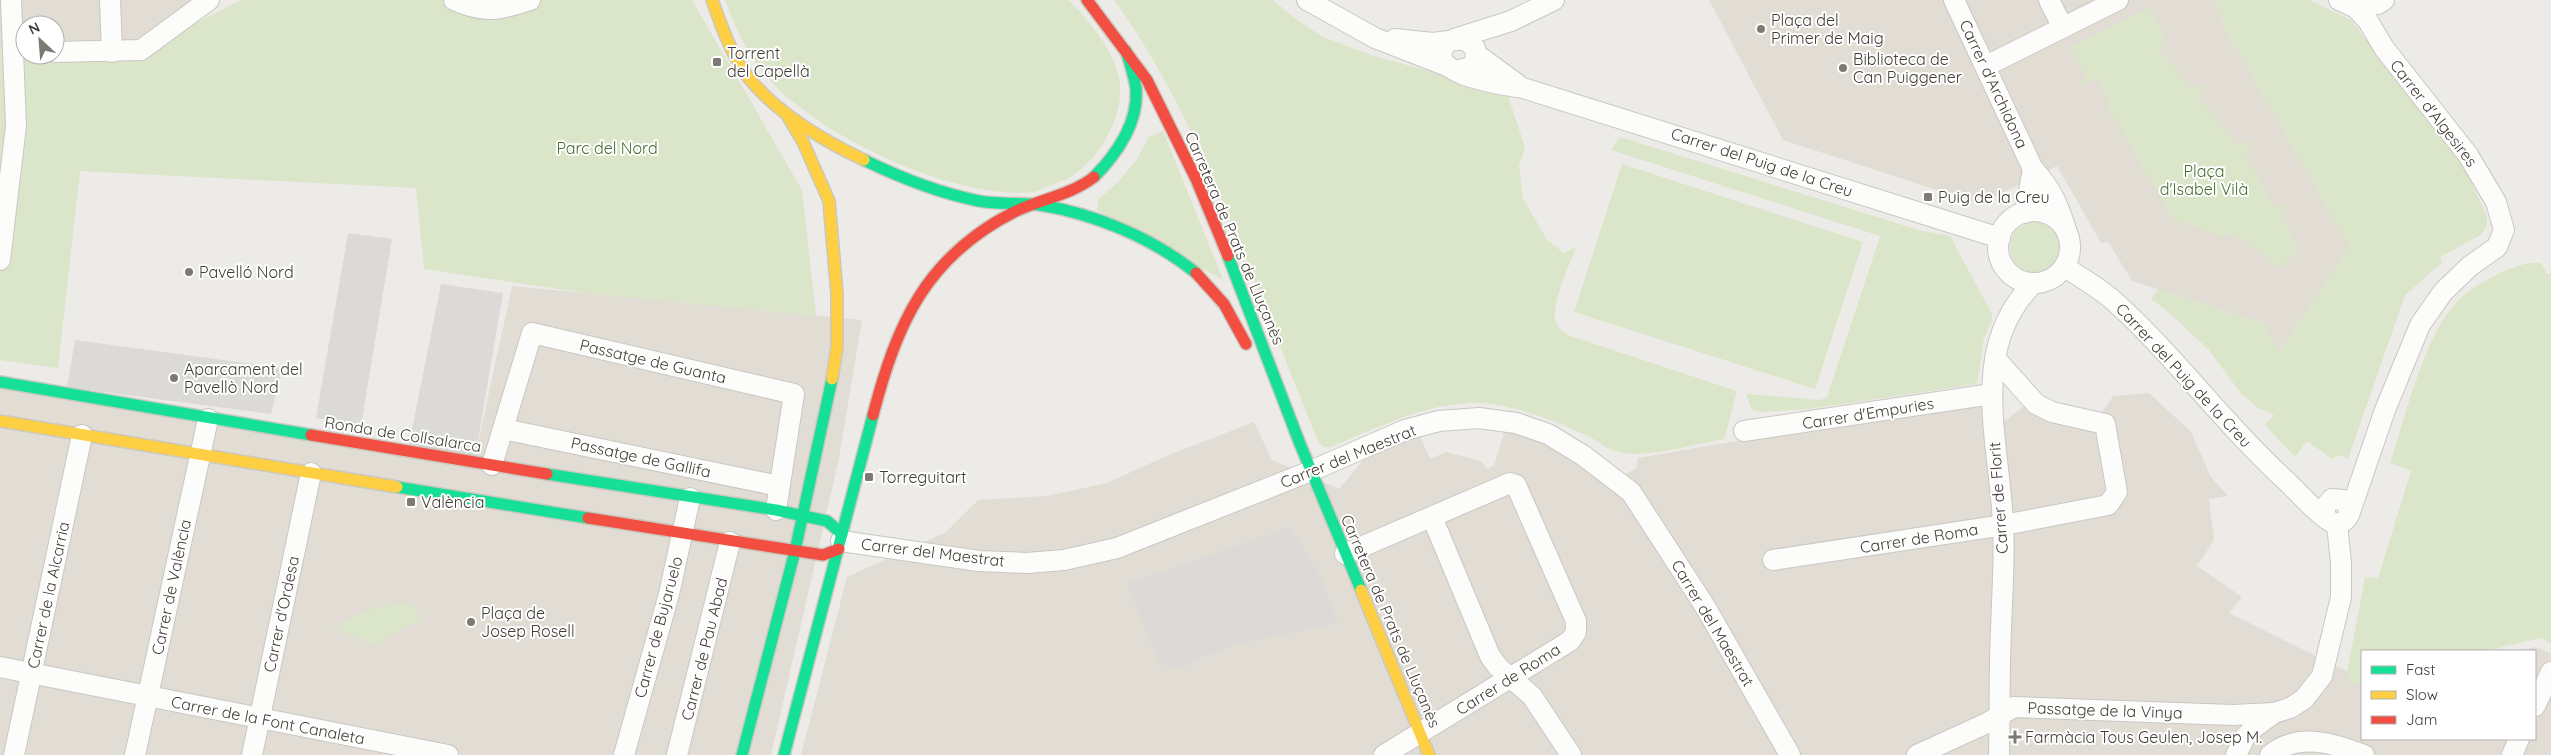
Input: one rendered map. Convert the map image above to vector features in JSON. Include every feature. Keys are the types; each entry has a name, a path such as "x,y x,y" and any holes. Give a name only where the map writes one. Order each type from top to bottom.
{"street":[{"path":"11,0 15,26"},
{"path":"110,0 112,52"},
{"path":"65,52 141,50 152,44 209,0"},
{"path":"454,0 487,11 505,8 530,0"},
{"name":"Carretera de Prats de Lluçanès","path":"712,0 730,46 751,80 786,115 866,161 936,191 979,201 1004,204 1032,204 1115,227 1148,240 1175,256 1200,276 1224,304 1250,354"},
{"name":"Carrer del Puig de la Creu","path":"1307,0 1375,38 1485,82 1523,88 2000,238"},
{"path":"1511,21 1476,51 1471,67 1451,69 1442,56 1445,45 1452,40 1511,21 1554,0"},
{"name":"Carrer d'Archidona","path":"1954,0 2034,169 2048,184 2059,205 2066,230"},
{"path":"2049,0 2063,28"},
{"path":"1986,66 2118,0"},
{"path":"2347,4 2378,4 2384,0"},
{"name":"Carretera de Prats de Lluçanès","path":"1092,4 1147,80 1196,179 1235,273 1300,444 1429,755"},
{"name":"Carrer d'Algesires","path":"2336,510 2348,490 2368,465 2385,410 2420,324 2443,292 2501,241 2504,230 2501,216 2479,170 2435,110 2384,48 2368,21 2347,4"},
{"name":"Carrer del Puig de la Creu","path":"1375,38 1433,43 1452,40"},
{"path":"1452,40 1468,41 1476,51"},
{"name":"Carretera de Prats de Lluçanès","path":"1032,204 1058,196 1085,184 1107,162 1120,144 1132,116 1136,96 1134,79 1126,51"},
{"name":"Carrer del Puig de la Creu","path":"1476,51 1523,88"},
{"path":"0,260 16,126 19,65"},
{"path":"742,755 795,550 819,444 837,347 833,234 829,202 803,142 786,115"},
{"name":"Carrer d'Archidona","path":"2025,213 2034,169"},
{"path":"784,755 880,385 900,332 916,298 938,268 968,240 1032,204"},
{"path":"2025,213 2047,214 2057,220 2066,230 2070,247 2065,266 2057,276 2046,282 2034,283 2013,276 2000,259 2000,238 2010,222 2025,213"},
{"name":"Carrer del Puig de la Creu","path":"2065,266 2114,301 2188,376 2255,451 2297,491 2336,510"},
{"name":"Carrer de Florit","path":"2000,755 2004,525 1992,394 1995,358 1999,340 2014,304 2034,283"},
{"name":"Passatge de Guanta","path":"492,465 532,333 794,394 776,510"},
{"name":"Carrer de Roma","path":"1773,560 2004,525 2108,505 2117,492 2106,424 2052,412 2036,404 1995,358"},
{"name":"Carretera de Prats de Lluçanès","path":"1259,371 1285,422 1300,444"},
{"name":"Ronda de Collsalarca","path":"0,382 396,454 492,465 690,498 776,510 827,521 840,541"},
{"name":"Carrer d'Empuries","path":"1744,432 1992,394"},
{"name":"Carrer de València","path":"135,755 208,419"},
{"name":"Carrer del Maestrat","path":"840,541 979,561 1027,563 1064,560 1117,548 1311,471 1387,437 1439,422 1488,419 1516,423 1555,438 1584,456 1632,492 1706,608 1790,755"},
{"path":"0,421 311,473 391,481 730,542 823,555 840,541"},
{"name":"Passatge de Gallifa","path":"503,429 779,486"},
{"name":"Carrer de la Alcarria","path":"14,755 82,435"},
{"name":"Carrer d'Ordesa","path":"252,755 311,473"},
{"name":"Carrer de Roma","path":"1384,755 1570,641 1576,632 1576,621 1516,485 1510,483 1432,517"},
{"name":"Carrer de Bujaruelo","path":"624,755 669,594 690,498"},
{"path":"2236,755 2245,737 2274,714 2290,708 2304,699 2322,676 2341,597 2341,563 2336,510"},
{"path":"1345,554 1432,517 1490,656 1498,667 1532,696 1571,755"},
{"name":"Carrer de Pau Abad","path":"677,755 730,542"},
{"name":"Carrer de la Font Canaleta","path":"0,667 448,755"},
{"path":"2536,704 2551,672"},
{"name":"Passatge de la Vinya","path":"1917,755 2014,707 2233,715 2274,714"},
{"path":"2512,755 2519,740"},
{"path":"2270,755 2279,747 2311,741 2332,743 2364,755"}],"shaded area":[{"path":"0,0 215,0 152,44 65,46 65,15 15,15 15,47 0,48"},
{"path":"1709,0 2214,0 2228,34 2350,247 2279,351 2263,323 2132,281 2108,242 2101,243 2057,166 1980,204 1783,140"},
{"name":"Aparcament del Pavellò Nord","path":"348,233 392,239 361,426 316,418"},
{"path":"441,284 503,293 475,458 409,444"},
{"path":"512,286 862,320 838,463 771,755 0,755 0,385 475,457"},
{"name":"Aparcament del Pavellò Nord","path":"75,340 282,368 271,414 67,387"},
{"path":"2149,393 2191,432 2211,477 2228,496 2209,499 2214,540 2197,566 2242,597 2229,613 2361,679 2361,740 2536,740 2536,650 2520,650 2536,647 2551,653 2551,755 801,755 847,577 946,532 978,500 1047,496 1107,483 1164,457 1254,422 1272,460 1339,489 1370,452 1418,432 1430,459 1446,452 1481,461 1488,469 1494,465 1505,430 1546,440 1609,484 1636,468 1638,458 1982,401 1984,422 2006,420 2023,407 2095,422 2113,396"},
{"path":"1290,527 1322,579 1338,623 1242,643 1199,658 1179,669 1160,664 1127,584"},
{"path":"271,742 294,747 334,755 268,755"}],"green space":[{"name":"Parc del Nord","path":"241,0 692,0 802,190 816,316 591,294 424,269 416,188 80,171 58,368 0,360 0,48 15,49 15,65 65,65 65,53 141,50"},
{"path":"725,0 1068,0 1084,16 1099,36 1116,67 1120,91 1115,119 1101,146 1083,168 1070,177 1034,192 1001,192 965,186 928,175 890,160 853,142 819,121 789,99 766,76 753,59 737,30"},
{"path":"1114,0 1273,0 1297,20 1323,37 1371,55 1507,93 1525,147 1519,166 1523,198 1547,240 1564,253 1576,247 1558,296 1555,315 1557,325 1570,336 1737,391 1724,439 1656,452 1629,454 1614,451 1588,436 1533,414 1504,406 1475,403 1456,404 1419,412 1330,447 1324,447 1319,443 1204,159 1178,104 1148,51"},
{"path":"2214,0 2309,0 2351,20 2463,164 2487,216 2487,227 2479,236 2440,257 2442,263 2405,295 2348,459 2341,455 2332,459 2307,441 2295,457 2265,425 2274,415 2258,408 2240,392 2208,349 2167,311 2151,299 2158,289 2263,323 2279,351 2349,247 2228,34"},
{"name":"Plaça d'Isabel Vilà","path":"2149,8 2166,42 2159,49 2192,89 2199,83 2205,90 2198,97 2238,146 2246,140 2252,148 2244,153 2275,207 2283,203 2287,211 2280,215 2299,250 2277,269 2260,250 2248,245 2249,242 2225,234 2224,237 2172,219 2105,101 2109,99 2096,77 2083,85 2080,81 2087,78 2071,47"},
{"path":"1163,131 1222,277 1221,279 1097,210 1099,199 1118,182 1135,162 1149,137"},
{"path":"1620,137 1922,231 1950,236 1992,314 1992,321 1984,338 1977,384 1809,409 1761,412 1752,410 1746,394 1820,400 1827,397 1880,236 1611,150"},
{"path":"1622,164 1863,242 1815,389 1574,312"},
{"path":"2030,222 2040,222 2053,229 2060,242 2060,252 2053,265 2040,272 2030,272 2021,268 2014,261 2010,252 2010,242 2014,233 2021,226"},
{"path":"2528,263 2541,263 2547,274 2551,274 2551,643 2540,638 2490,650 2361,650 2361,682 2353,684 2347,673 2365,577 2378,578 2411,471 2390,463 2424,358 2433,337 2455,304 2471,290 2508,270"},
{"path":"410,602 422,619 392,633 377,646 335,629 362,613 389,605"}],"traffic: fast":[{"path":"1094,177 1111,158 1125,137 1134,113 1136,88 1126,51"},
{"path":"864,160 920,184 964,198 987,202 1040,205 1082,214 1142,238 1179,260 1196,273"},
{"path":"1228,256 1300,444 1361,590"},
{"path":"742,755 795,551 832,379"},
{"path":"0,382 311,435"},
{"path":"784,755 873,415"},
{"path":"547,474 776,510 827,521 842,534"},
{"path":"397,487 588,518"}],"traffic: slow":[{"path":"712,0 735,56 756,87 784,112 815,134 864,160"},
{"path":"787,115 803,142 829,201 837,294 837,347 832,379"},
{"path":"0,421 397,487"},
{"path":"1361,590 1429,755"}],"traffic: jam":[{"path":"1087,0 1147,80 1196,179 1228,256"},
{"path":"873,415 882,382 905,322 937,272 958,250 984,230 1014,212 1066,193 1094,177"},
{"path":"1196,273 1224,304 1246,344"},
{"path":"311,435 547,474"},
{"path":"588,518 823,555 839,549"}],"place":[{"name":"Plaça del Primer de Maig","path":"1761,29"},
{"name":"Torrent del Capellà","path":"717,62"},
{"name":"Biblioteca de Can Puiggener","path":"1843,68"},
{"name":"Puig de la Creu","path":"1928,197"},
{"name":"Pavelló Nord","path":"189,272"},
{"name":"Aparcament del Pavellò Nord","path":"174,378"},
{"name":"Torreguitart","path":"869,477"},
{"name":"València","path":"411,502"},
{"name":"Plaça de Josep Rosell","path":"471,622"},
{"name":"Farmàcia Tous Geulen, Josep M.","path":"2015,737"}]}
